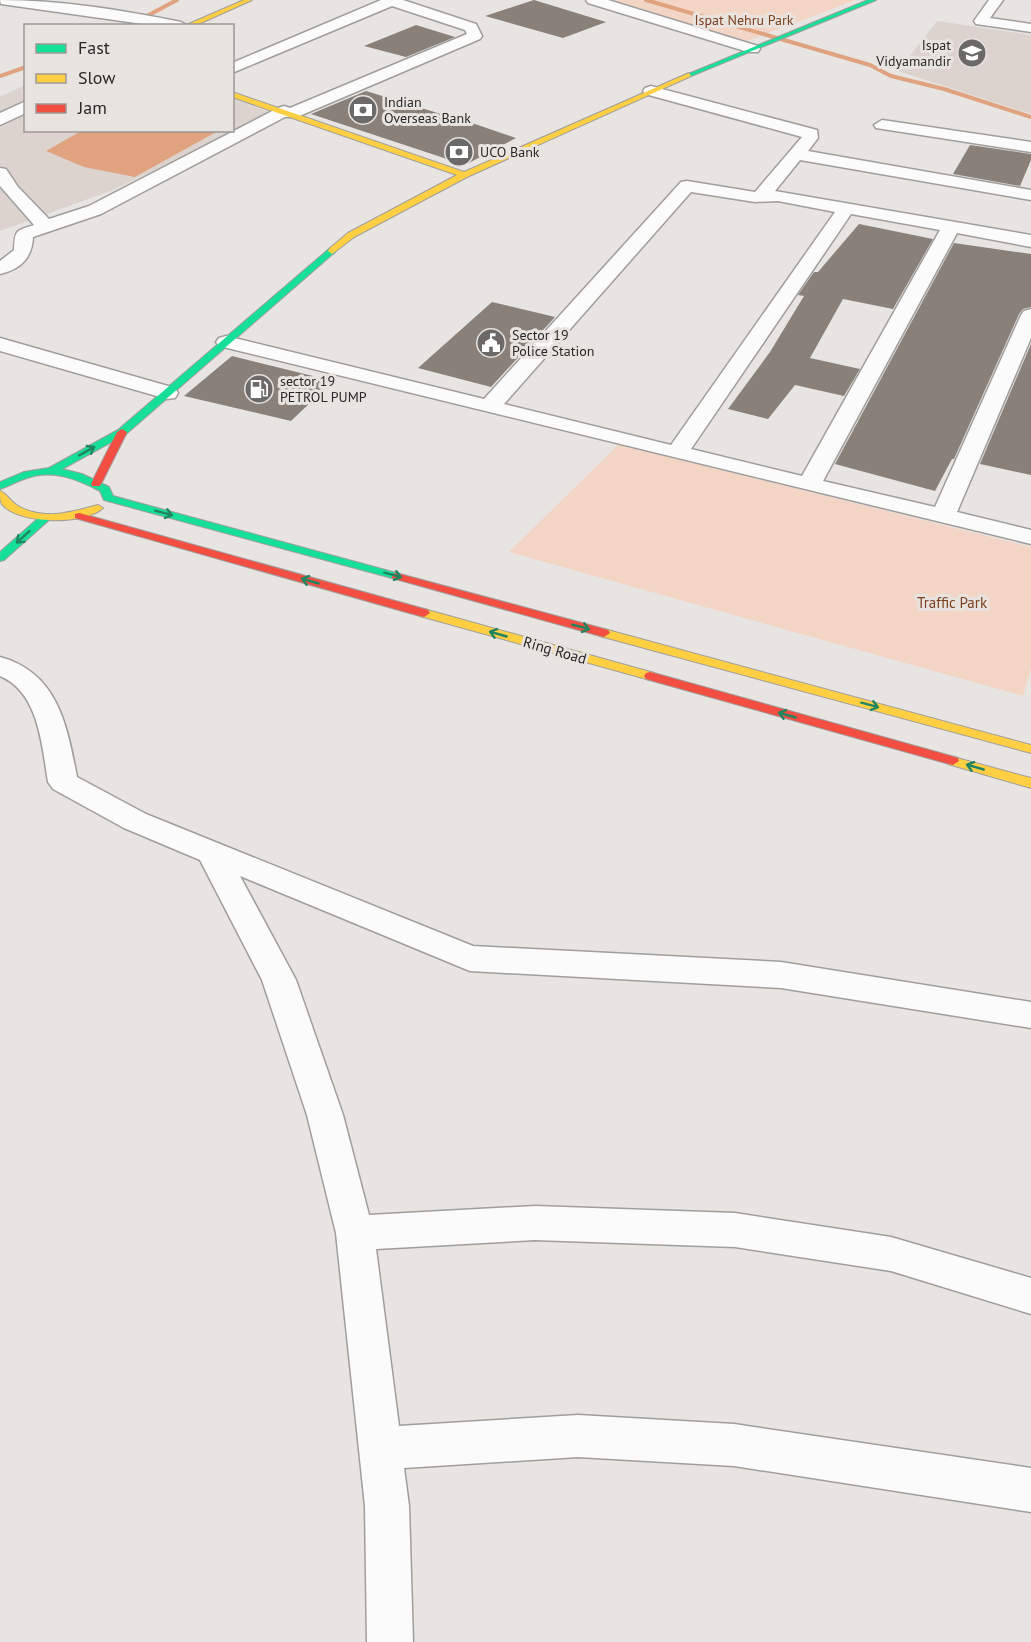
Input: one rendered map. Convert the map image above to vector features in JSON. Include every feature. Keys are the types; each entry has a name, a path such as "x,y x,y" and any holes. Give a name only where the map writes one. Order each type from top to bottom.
{"street":[{"path":"1,0 56,3 172,24"},
{"path":"193,24 249,0"},
{"path":"0,268 11,263 23,250 24,234 95,210 287,112 475,36 471,27 390,0 234,68"},
{"path":"593,0 753,49"},
{"path":"53,470 122,432 351,235 464,175 651,91 873,0"},
{"path":"996,0 981,21 1031,28"},
{"path":"651,91 811,134 760,196"},
{"path":"234,95 464,175"},
{"path":"0,120 24,107"},
{"path":"882,125 1031,147"},
{"path":"795,154 1031,195"},
{"path":"0,174 6,193 46,227"},
{"path":"489,407 687,186 760,196 778,196 1031,242"},
{"path":"677,453 846,208"},
{"path":"809,485 951,227"},
{"path":"943,516 1031,315"},
{"path":"226,342 1031,537"},
{"path":"0,344 167,393"},
{"path":"96,484 122,432"},
{"path":"9,463 36,471"},
{"path":"0,486 16,475 53,470 75,474 96,484 105,489 108,498 93,512 79,516 46,517 31,515 20,510 2,499 0,494"},
{"name":"Ring Road","path":"108,498 1031,749"},
{"path":"7,523 20,510"},
{"name":"Ring Road","path":"79,516 1031,783"},
{"path":"0,558 46,517"},
{"path":"0,666 11,669 38,693 54,735 63,782 135,821 470,958 781,975 1031,1015"},
{"path":"212,853 279,980 326,1115 355,1233 387,1506 390,1642"},
{"path":"355,1233 535,1223 735,1230 891,1254 1031,1296"},
{"path":"381,1448 578,1436 734,1445 1031,1490"}],"shaded area":[{"name":"Ispat Vidyamandir","path":"937,21 1031,35 1031,114 898,71"},
{"path":"24,85 24,132 233,132 113,190 0,231 0,97"},
{"path":"234,99 272,113 234,131"},
{"path":"79,132 216,132 135,177 84,167 46,151"}],"green space":[{"name":"Ispat Nehru Park","path":"610,0 856,0 747,41"},
{"name":"Traffic Park","path":"619,444 1031,547 1031,669 1023,696 509,552"}],"building":[{"path":"534,0 606,22 563,38 485,16"},
{"path":"416,25 455,37 406,57 364,46"},
{"path":"366,91 443,113 516,138 465,165 311,114"},
{"path":"970,145 1031,154 1031,160 1020,186 953,174"},
{"path":"859,224 933,239 893,309 843,299 810,358 860,369 844,396 795,385 768,419 728,409 770,352 804,296 798,295 814,272 818,272"},
{"path":"954,243 1031,254 1031,307 1023,309 1019,314 954,459 935,491 835,464"},
{"name":"Sector 19 Police Station","path":"492,302 555,317 491,387 418,368"},
{"path":"1031,344 1031,475 980,464"},
{"name":"sector 19 PETROL PUMP","path":"232,356 333,381 291,421 184,396"}],"waterway":[{"path":"132,24 177,0"},
{"path":"646,0 870,65 891,76 944,89 1031,117"},
{"path":"0,76 24,68"}],"traffic: fast":[{"path":"689,75 873,0"},
{"path":"53,470 122,432 332,251"},
{"path":"0,486 28,474 53,471 91,482 105,489 108,498"},
{"path":"108,498 396,576"},
{"path":"0,558 46,517"}],"traffic: slow":[{"path":"192,24 249,0"},
{"path":"332,251 351,235 464,175 689,75"},
{"path":"234,95 464,175"},
{"path":"0,494 6,503 17,510 45,517 75,516 98,508"},
{"path":"424,613 650,676"},
{"path":"604,633 1031,749"},
{"path":"953,761 1031,783"}],"traffic: jam":[{"path":"96,484 122,432"},
{"path":"79,516 424,613"},
{"path":"396,576 604,633"},
{"path":"650,676 953,761"}],"place":[{"name":"Ispat Vidyamandir","path":"972,53"},
{"name":"Indian Overseas Bank","path":"363,110"},
{"name":"UCO Bank","path":"459,152"},
{"name":"Sector 19 Police Station","path":"491,343"},
{"name":"sector 19 PETROL PUMP","path":"259,389"}]}
